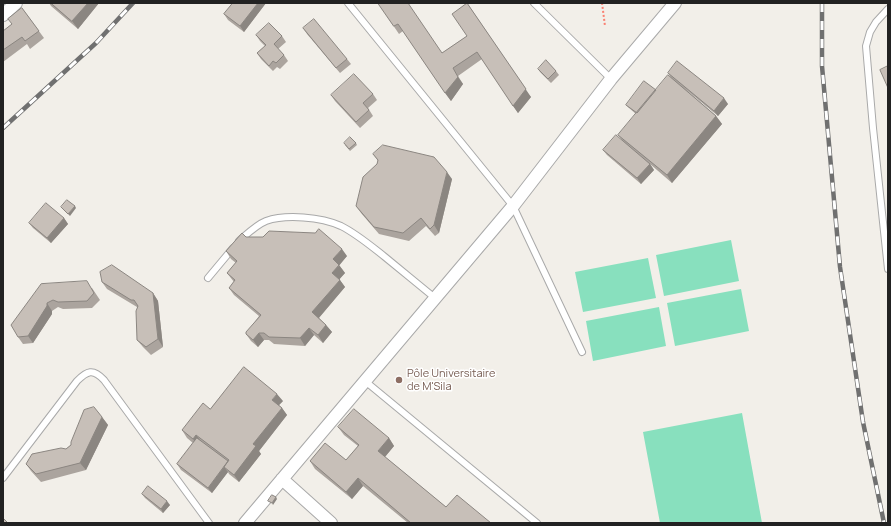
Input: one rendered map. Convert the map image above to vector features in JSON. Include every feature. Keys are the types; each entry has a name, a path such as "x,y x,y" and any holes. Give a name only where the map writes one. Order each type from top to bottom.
{"street":[{"path":"3,15 16,3"},
{"path":"245,523 513,206 611,79 675,3"},
{"path":"282,479 331,523"}],"lane":[{"path":"348,3 513,206 582,352"},
{"path":"534,3 611,79"},
{"path":"888,9 876,22 870,32 866,46 888,269"},
{"path":"208,278 235,245 251,230 265,222 276,219 303,218 322,220 340,225 365,241 435,298"},
{"path":"3,478 77,381 85,373 92,372 98,374 104,380 210,523"},
{"path":"365,381 537,523"}],"path":[{"path":"602,3 605,26"}],"green space":[{"path":"731,240 739,281 664,296 656,255"},
{"path":"648,258 656,298 583,312 575,272"},
{"path":"741,289 749,331 675,346 667,303"},
{"path":"659,307 666,346 593,361 586,321"},
{"path":"742,413 762,523 660,523 643,432"}],"building":[{"path":"51,3 88,3 72,21"},
{"path":"233,3 258,3 240,26 224,14"},
{"path":"378,3 408,3 442,53 467,36 452,14 467,3 526,89 513,106 477,52 453,68 458,77 445,93 398,24 394,26"},
{"path":"22,8 39,31 25,41 22,37 3,50 3,31 12,24 8,19"},
{"path":"314,19 347,59 336,68 303,28"},
{"path":"269,23 282,36 274,44 284,55 276,63 273,61 269,66 257,53 266,45 256,35"},
{"path":"546,60 556,71 548,79 538,69"},
{"path":"677,61 724,98 714,111 668,73"},
{"path":"888,66 888,88 880,70"},
{"path":"354,74 373,94 363,103 369,110 356,122 331,95"},
{"path":"668,75 716,116 667,175 618,135"},
{"path":"644,81 656,90 637,113 626,105"},
{"path":"616,135 650,164 637,178 603,150"},
{"path":"350,137 356,143 349,149 344,143"},
{"path":"383,145 434,157 447,172 434,225 430,229 421,218 403,233 374,227 356,206 363,177 377,164 378,160 373,154"},
{"path":"67,200 75,206 68,214 61,207"},
{"path":"46,203 64,218 47,238 29,223"},
{"path":"319,229 342,249 333,259 339,265 332,273 340,280 312,312 326,325 318,335 309,328 300,338 269,337 264,333 259,333 253,340 246,334 246,332 261,315 229,288 235,280 227,273 237,261 226,251 242,233 246,237 263,237 269,231 315,233"},
{"path":"112,265 153,293 158,339 146,347 137,340 136,311 138,306 134,300 131,300 102,282 100,272"},
{"path":"87,281 94,293 87,301 58,302 53,300 47,303 47,306 28,336 18,337 11,325 41,284"},
{"path":"244,367 277,394 272,400 282,408 253,444 256,446 234,475 224,467 229,460 196,435 193,439 182,430 203,403 210,409"},
{"path":"94,407 102,417 80,463 36,474 26,464 32,454 61,448 66,449 71,445 84,410"},
{"path":"354,409 389,438 378,451 446,507 457,495 491,523 411,523 358,478 346,492 310,461 325,443 346,460 359,445 338,427"},
{"path":"197,438 228,461 208,488 177,464"},
{"path":"148,486 167,501 161,509 142,494"},
{"path":"272,495 276,497 272,503 268,501"},
{"path":"3,518 8,523 3,523"}],"railway":[{"path":"3,128 96,43 133,3"},
{"path":"822,3 822,66 840,267 863,422 884,523"}],"place":[{"name":"Pôle Universitaire de M'Sila","path":"399,380"}]}
